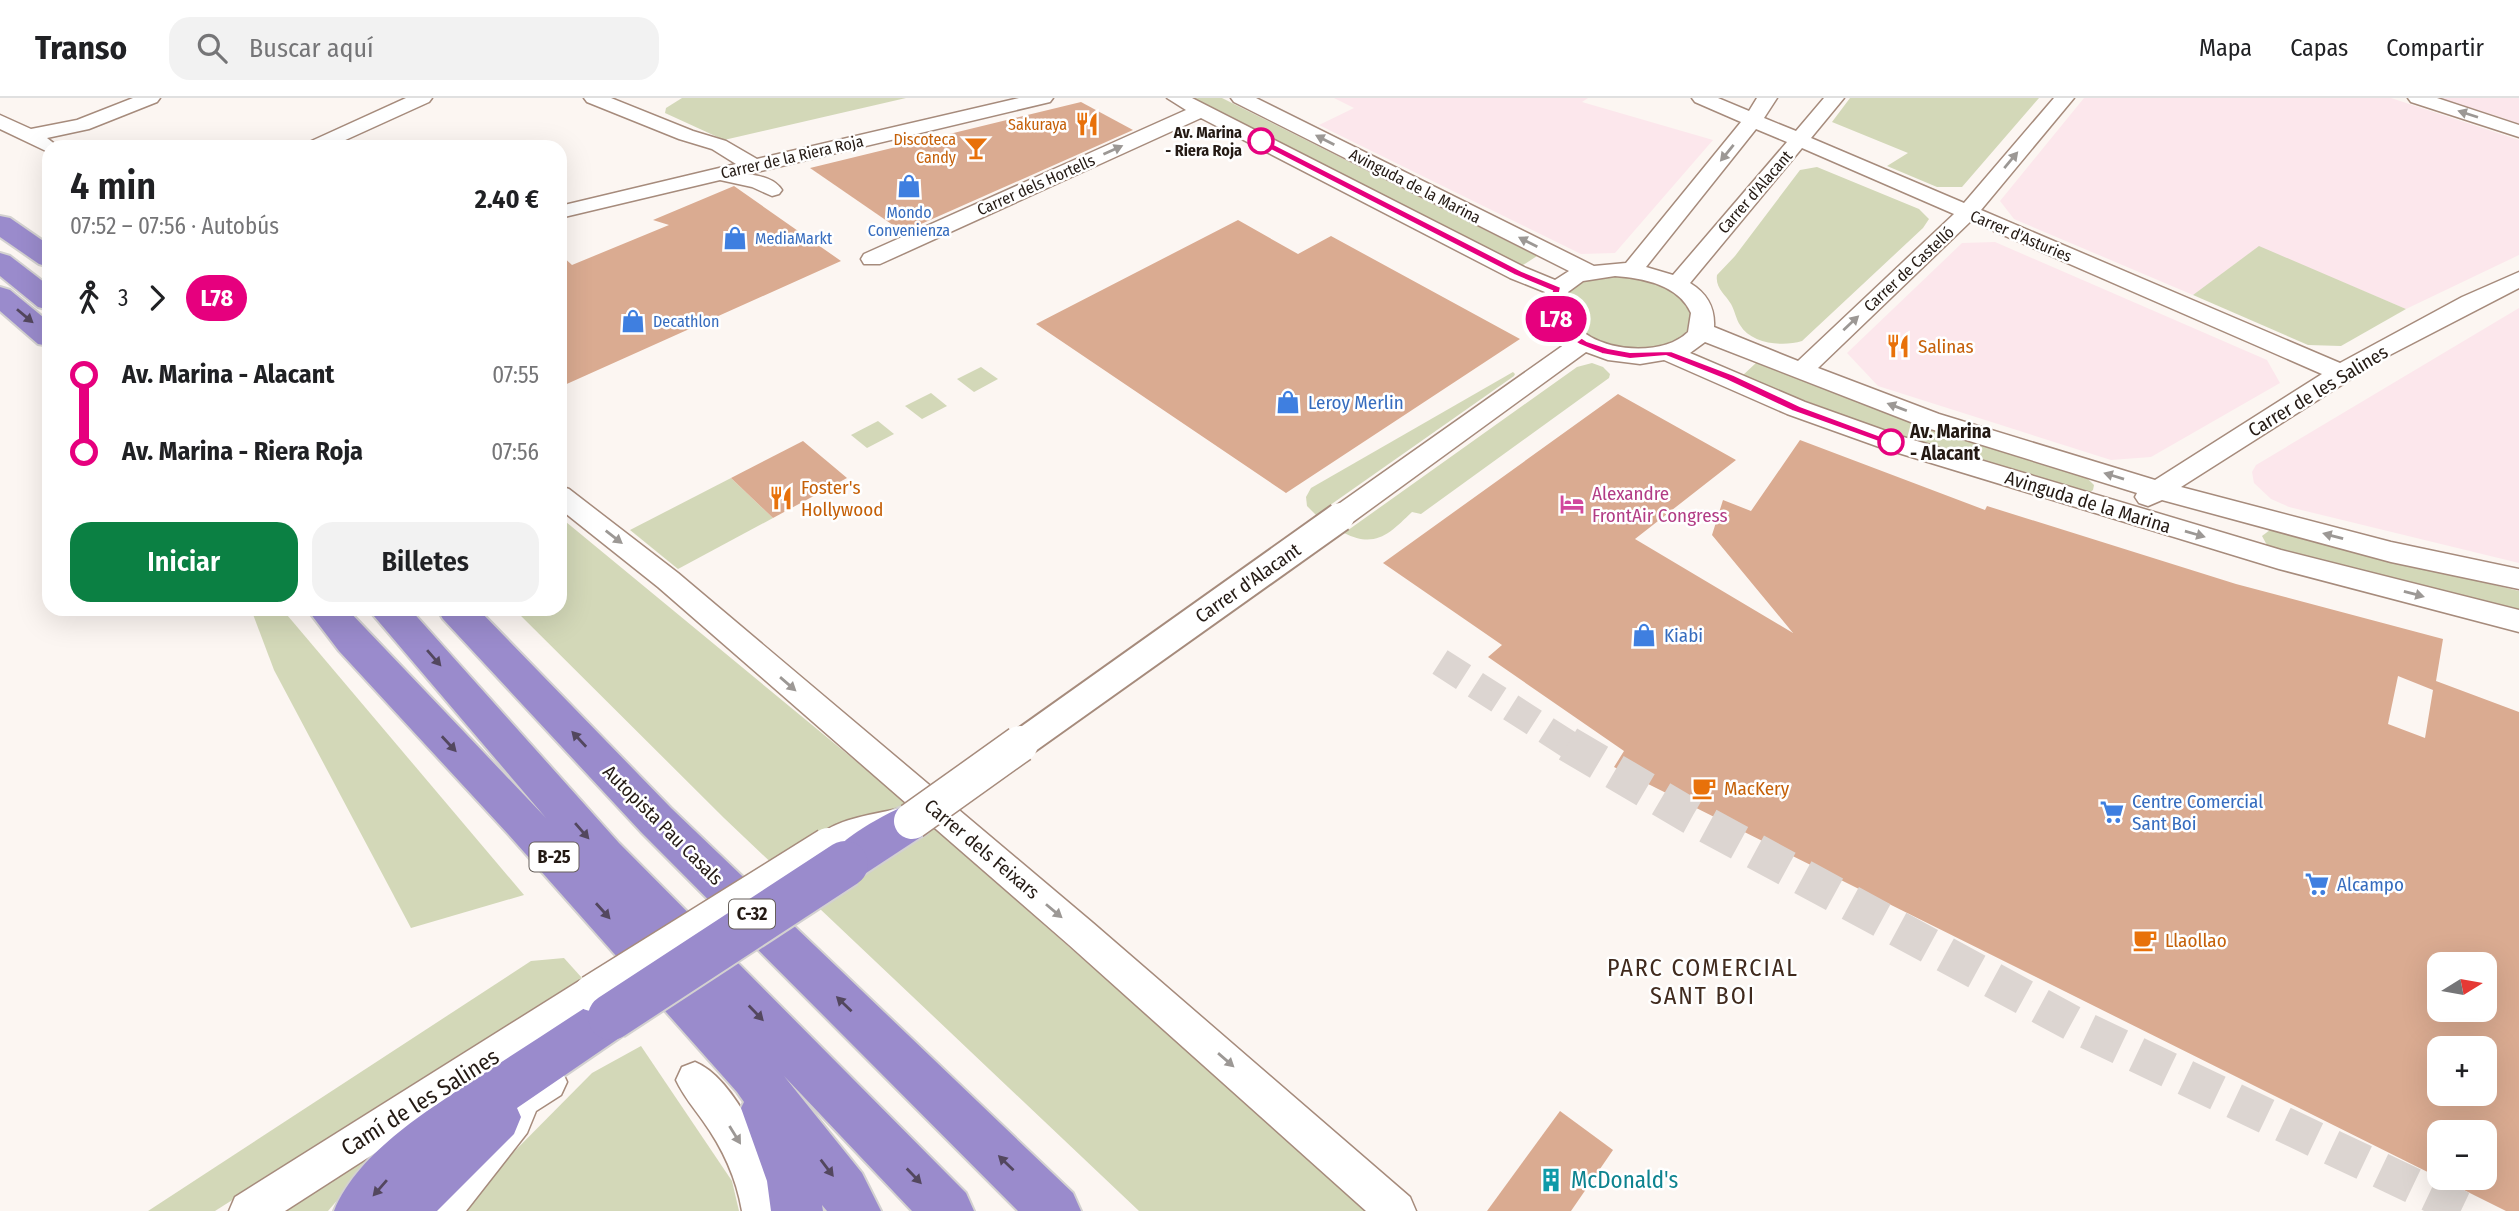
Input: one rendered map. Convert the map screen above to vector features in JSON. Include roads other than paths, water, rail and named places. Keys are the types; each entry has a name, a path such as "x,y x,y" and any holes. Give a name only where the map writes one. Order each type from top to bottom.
{"highway":[{"path":"0,218 42,227"},
{"path":"0,224 42,253"},
{"path":"0,262 42,295"},
{"path":"0,296 42,331"},
{"name":"B-25","path":"332,616 754,1076 845,1191 855,1211"},
{"path":"394,616 419,641 604,856 948,1211"},
{"name":"Autopista Pau Casals","path":"463,616 656,820 1055,1211"},
{"path":"360,1211 394,1172 434,1135 608,1015 912,821"},
{"path":"754,1076 793,1181 797,1211"},
{"path":"405,1211 428,1181 455,1153 485,1125 521,1099"}],"street":[{"path":"27,136 82,125 150,98"},
{"path":"329,140 422,98"},
{"path":"603,102 650,98"},
{"path":"648,120 652,107 661,98"},
{"name":"Avinguda de la Marina","path":"1177,98 1518,273 1558,289"},
{"name":"Avinguda de la Marina","path":"1241,98 1590,272"},
{"name":"Carrer d'Asturies","path":"1702,98 2342,373"},
{"path":"1632,270 1753,120 1767,98"},
{"name":"Carrer d'Alacant","path":"1677,285 1834,98"},
{"name":"Carrer de Castelló","path":"1802,370 1967,213 2064,98"},
{"path":"2418,98 2519,131"},
{"name":"Carrer de la Riera Roja","path":"567,210 1032,99"},
{"path":"603,102 719,145 753,166"},
{"name":"Carrer dels Hortells","path":"872,259 1201,111"},
{"path":"0,121 42,144"},
{"path":"63,140 82,125"},
{"path":"687,135 703,147 709,156 695,180"},
{"path":"695,180 734,177 758,182 772,190"},
{"path":"1632,270 1677,285 1700,307 1703,316 1701,330 1689,344 1667,353 1630,356 1583,343 1566,332 1556,319 1552,306 1558,289 1573,277 1590,272 1632,270"},
{"name":"Carrer de les Salines","path":"2124,513 2342,373 2519,279"},
{"name":"Avinguda de la Marina","path":"1701,330 1930,420 2158,490 2391,552 2519,579"},
{"name":"Carrer d'Alacant","path":"912,821 1583,343"},
{"name":"Avinguda de la Marina","path":"1667,353 1796,408 1891,442 2279,559 2519,621"},
{"name":"Carrer dels Feixars","path":"567,501 668,580 1082,934 1396,1211"},
{"path":"441,1211 513,1120 521,1099 608,1015"},
{"name":"Camí de les Salines","path":"249,1211 608,1015"},
{"path":"695,1080 716,1105 743,1148 760,1193 762,1211"}],"tunnel":[{"path":"1440,662 1571,746"},
{"path":"1568,744 1692,817 2081,1028 2466,1211"}],"place":[{"name":"Sakuraya","path":"1087,124"},
{"name":"Av. Marina - Riera Roja","path":"1261,141"},
{"name":"Discoteca Candy","path":"976,148"},
{"name":"Mondo Convenienza","path":"909,186"},
{"name":"MediaMarkt","path":"735,238"},
{"name":"Decathlon","path":"633,321"},
{"name":"Salinas","path":"1898,346"},
{"name":"Leroy Merlin","path":"1288,402"},
{"name":"Av. Marina - Alacant","path":"1891,442"},
{"name":"Foster's Hollywood","path":"781,498"},
{"name":"Alexandre FrontAir Congress","path":"1572,504"},
{"name":"Kiabi","path":"1644,635"},
{"name":"MacKery","path":"1704,788"},
{"name":"Centre Comercial Sant Boi","path":"2112,812"},
{"name":"Alcampo","path":"2317,884"},
{"name":"Llaollao","path":"2145,940"},
{"name":"McDonald's","path":"1551,1180"}],"district":[{"name":"PARC COMERCIAL SANT BOI","path":"1703,982"}]}
